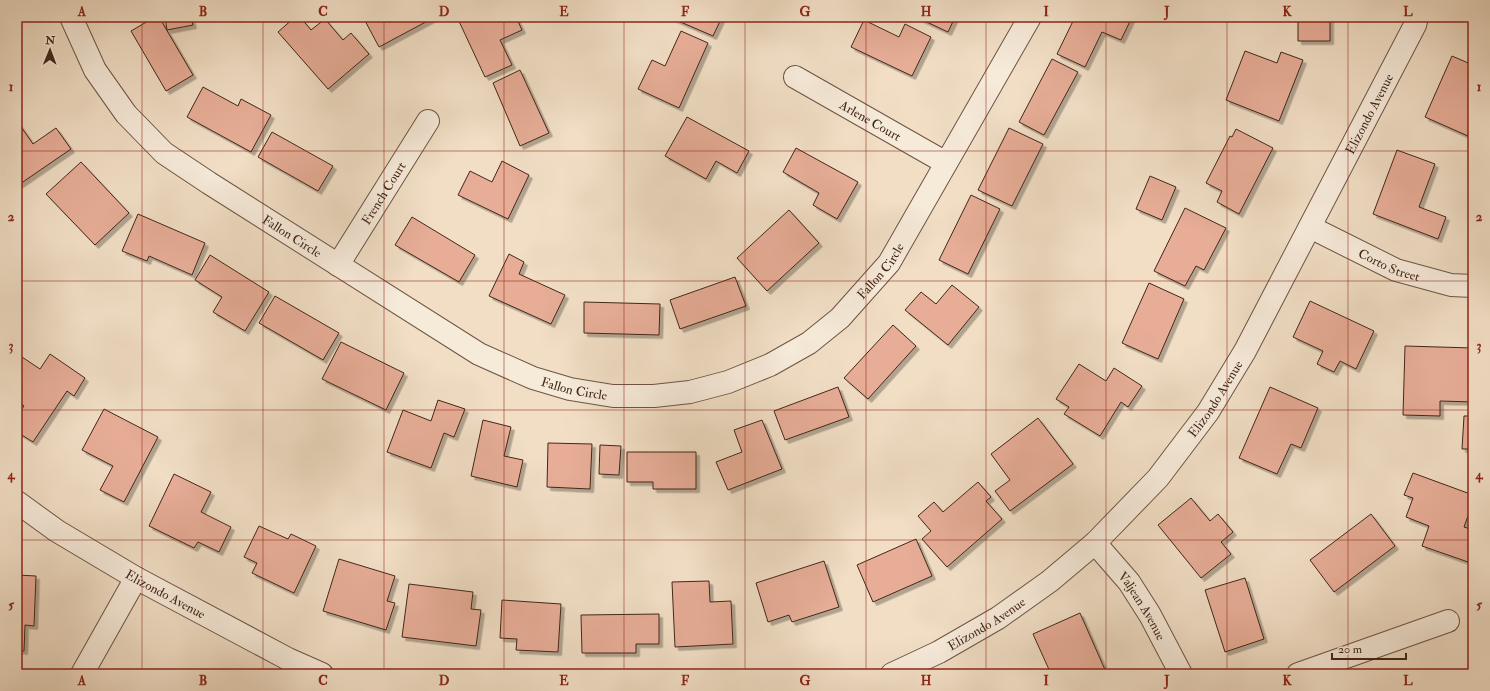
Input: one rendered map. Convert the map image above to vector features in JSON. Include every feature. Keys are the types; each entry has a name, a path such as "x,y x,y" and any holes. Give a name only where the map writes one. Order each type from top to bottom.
{"street":[{"name":"Fallon Circle","path":"71,17 95,70 126,114 164,153 479,354 532,378 570,390 613,396 654,396 690,392 728,382 770,365 809,342 840,318 888,263 1030,17"},
{"name":"Elizondo Avenue","path":"892,674 938,652 998,618 1050,581 1095,543 1158,478 1208,412 1245,351 1415,25 1417,17"},
{"name":"Arlene Court","path":"795,77 946,163"},
{"name":"French Court","path":"338,265 428,121"},
{"name":"Corto Street","path":"1310,227 1396,270 1452,285 1473,286"},
{"name":"Elizondo Avenue","path":"17,502 58,531 136,578 288,659 322,674"},
{"name":"Valjean Avenue","path":"1095,543 1128,582 1146,608 1173,656 1181,674"},
{"path":"82,674 136,578"},
{"path":"1298,674 1448,621"}],"building":[{"path":"155,17 159,17 193,75 166,91 131,31"},
{"path":"165,17 191,17 193,25 167,30"},
{"path":"295,17 300,17 311,30 325,19 343,40 351,33 369,54 328,89 278,32"},
{"path":"363,17 435,17 379,47"},
{"path":"457,17 516,17 522,30 500,40 512,65 485,77"},
{"path":"669,17 722,17 713,36"},
{"path":"916,17 955,17 948,32"},
{"path":"1075,17 1132,17 1121,40 1102,32 1085,67 1057,54"},
{"path":"1298,17 1330,17 1330,41 1298,41"},
{"path":"864,20 899,37 905,24 931,37 912,76 851,47"},
{"path":"681,31 708,43 679,108 638,89 652,60 665,66"},
{"path":"1245,51 1277,63 1281,52 1303,60 1279,121 1226,100"},
{"path":"1452,56 1473,65 1473,124 1468,136 1425,117"},
{"path":"1052,59 1078,72 1044,135 1019,122"},
{"path":"520,70 549,133 520,146 493,83"},
{"path":"203,87 238,106 241,99 271,115 251,152 187,117"},
{"path":"687,117 749,151 737,173 716,161 706,179 665,156"},
{"path":"17,121 33,144 56,128 71,149 17,186"},
{"path":"1009,128 1043,144 1012,206 978,190"},
{"path":"1236,129 1273,148 1239,214 1217,202 1222,191 1206,183 1230,136 1232,137"},
{"path":"272,132 333,166 318,191 258,157"},
{"path":"796,148 858,182 837,219 813,205 819,193 783,172"},
{"path":"1397,150 1435,164 1419,207 1446,217 1438,239 1373,214"},
{"path":"502,161 529,175 508,219 458,195 470,171 492,182"},
{"path":"81,162 129,213 95,245 46,194"},
{"path":"1150,176 1176,187 1162,220 1136,209"},
{"path":"971,195 1000,209 968,274 939,260"},
{"path":"1185,208 1226,228 1204,270 1196,266 1185,286 1154,271"},
{"path":"789,210 819,243 767,291 737,258"},
{"path":"138,214 205,243 192,275 149,256 147,261 122,251"},
{"path":"412,217 475,255 459,282 395,245"},
{"path":"509,254 524,262 519,274 565,295 551,324 489,296"},
{"path":"210,255 269,292 245,331 213,312 222,297 195,280"},
{"path":"735,277 746,306 680,329 670,300"},
{"path":"1149,283 1184,299 1158,359 1122,343"},
{"path":"952,285 979,307 948,345 905,310 921,292 936,304"},
{"path":"275,296 339,333 323,360 259,323"},
{"path":"1310,301 1374,331 1356,369 1340,361 1334,372 1317,364 1323,351 1293,337"},
{"path":"584,302 660,304 659,335 584,333"},
{"path":"893,325 916,346 868,399 844,378"},
{"path":"341,342 404,373 386,410 322,379"},
{"path":"1405,346 1473,348 1473,402 1440,401 1440,416 1403,415"},
{"path":"50,354 85,378 74,396 67,391 33,442 17,432 17,416 24,406 17,401 17,364 22,357 40,369"},
{"path":"1079,364 1106,381 1114,368 1142,386 1128,407 1121,402 1100,436 1064,414 1069,407 1056,399"},
{"path":"838,387 849,417 785,440 774,411"},
{"path":"1270,387 1318,408 1301,448 1291,444 1277,474 1239,458"},
{"path":"438,400 465,409 454,437 444,433 431,468 387,452 403,410 431,421"},
{"path":"104,409 158,437 124,502 100,490 113,466 82,450"},
{"path":"1464,416 1473,416 1473,449 1462,449"},
{"path":"1038,418 1073,464 1010,511 995,491 1010,480 991,454"},
{"path":"483,420 511,427 504,456 523,460 517,487 471,476"},
{"path":"762,420 782,469 728,490 716,462 742,452 734,430"},
{"path":"548,443 592,444 590,489 547,487"},
{"path":"600,445 621,446 619,475 599,474"},
{"path":"627,452 696,452 696,489 653,489 653,482 627,482"},
{"path":"1413,473 1473,495 1473,502 1464,527 1473,530 1473,558 1471,563 1422,546 1429,526 1406,517 1413,498 1404,495"},
{"path":"174,474 211,492 201,512 231,527 219,552 198,542 194,548 149,526"},
{"path":"978,482 991,497 986,501 1002,519 947,567 922,539 931,531 918,516 934,502 943,512"},
{"path":"1191,498 1210,521 1218,514 1233,532 1221,542 1231,554 1201,578 1158,525"},
{"path":"1371,514 1395,546 1334,592 1310,560"},
{"path":"259,526 288,539 291,534 316,546 294,593 252,573 257,563 244,557"},
{"path":"916,539 932,576 873,602 857,565"},
{"path":"339,559 395,576 387,601 395,603 386,630 323,611"},
{"path":"824,561 839,607 792,622 789,615 768,622 756,583"},
{"path":"17,575 36,576 34,626 25,625 24,651 17,650"},
{"path":"1245,578 1264,639 1225,652 1205,590"},
{"path":"709,581 710,602 731,601 733,644 675,647 672,582"},
{"path":"409,584 473,592 471,609 481,610 476,646 402,637"},
{"path":"502,600 561,604 558,652 516,650 517,639 500,638"},
{"path":"1080,613 1106,672 1102,674 1051,674 1033,634"},
{"path":"659,614 659,644 636,644 636,653 582,653 581,615"}]}
